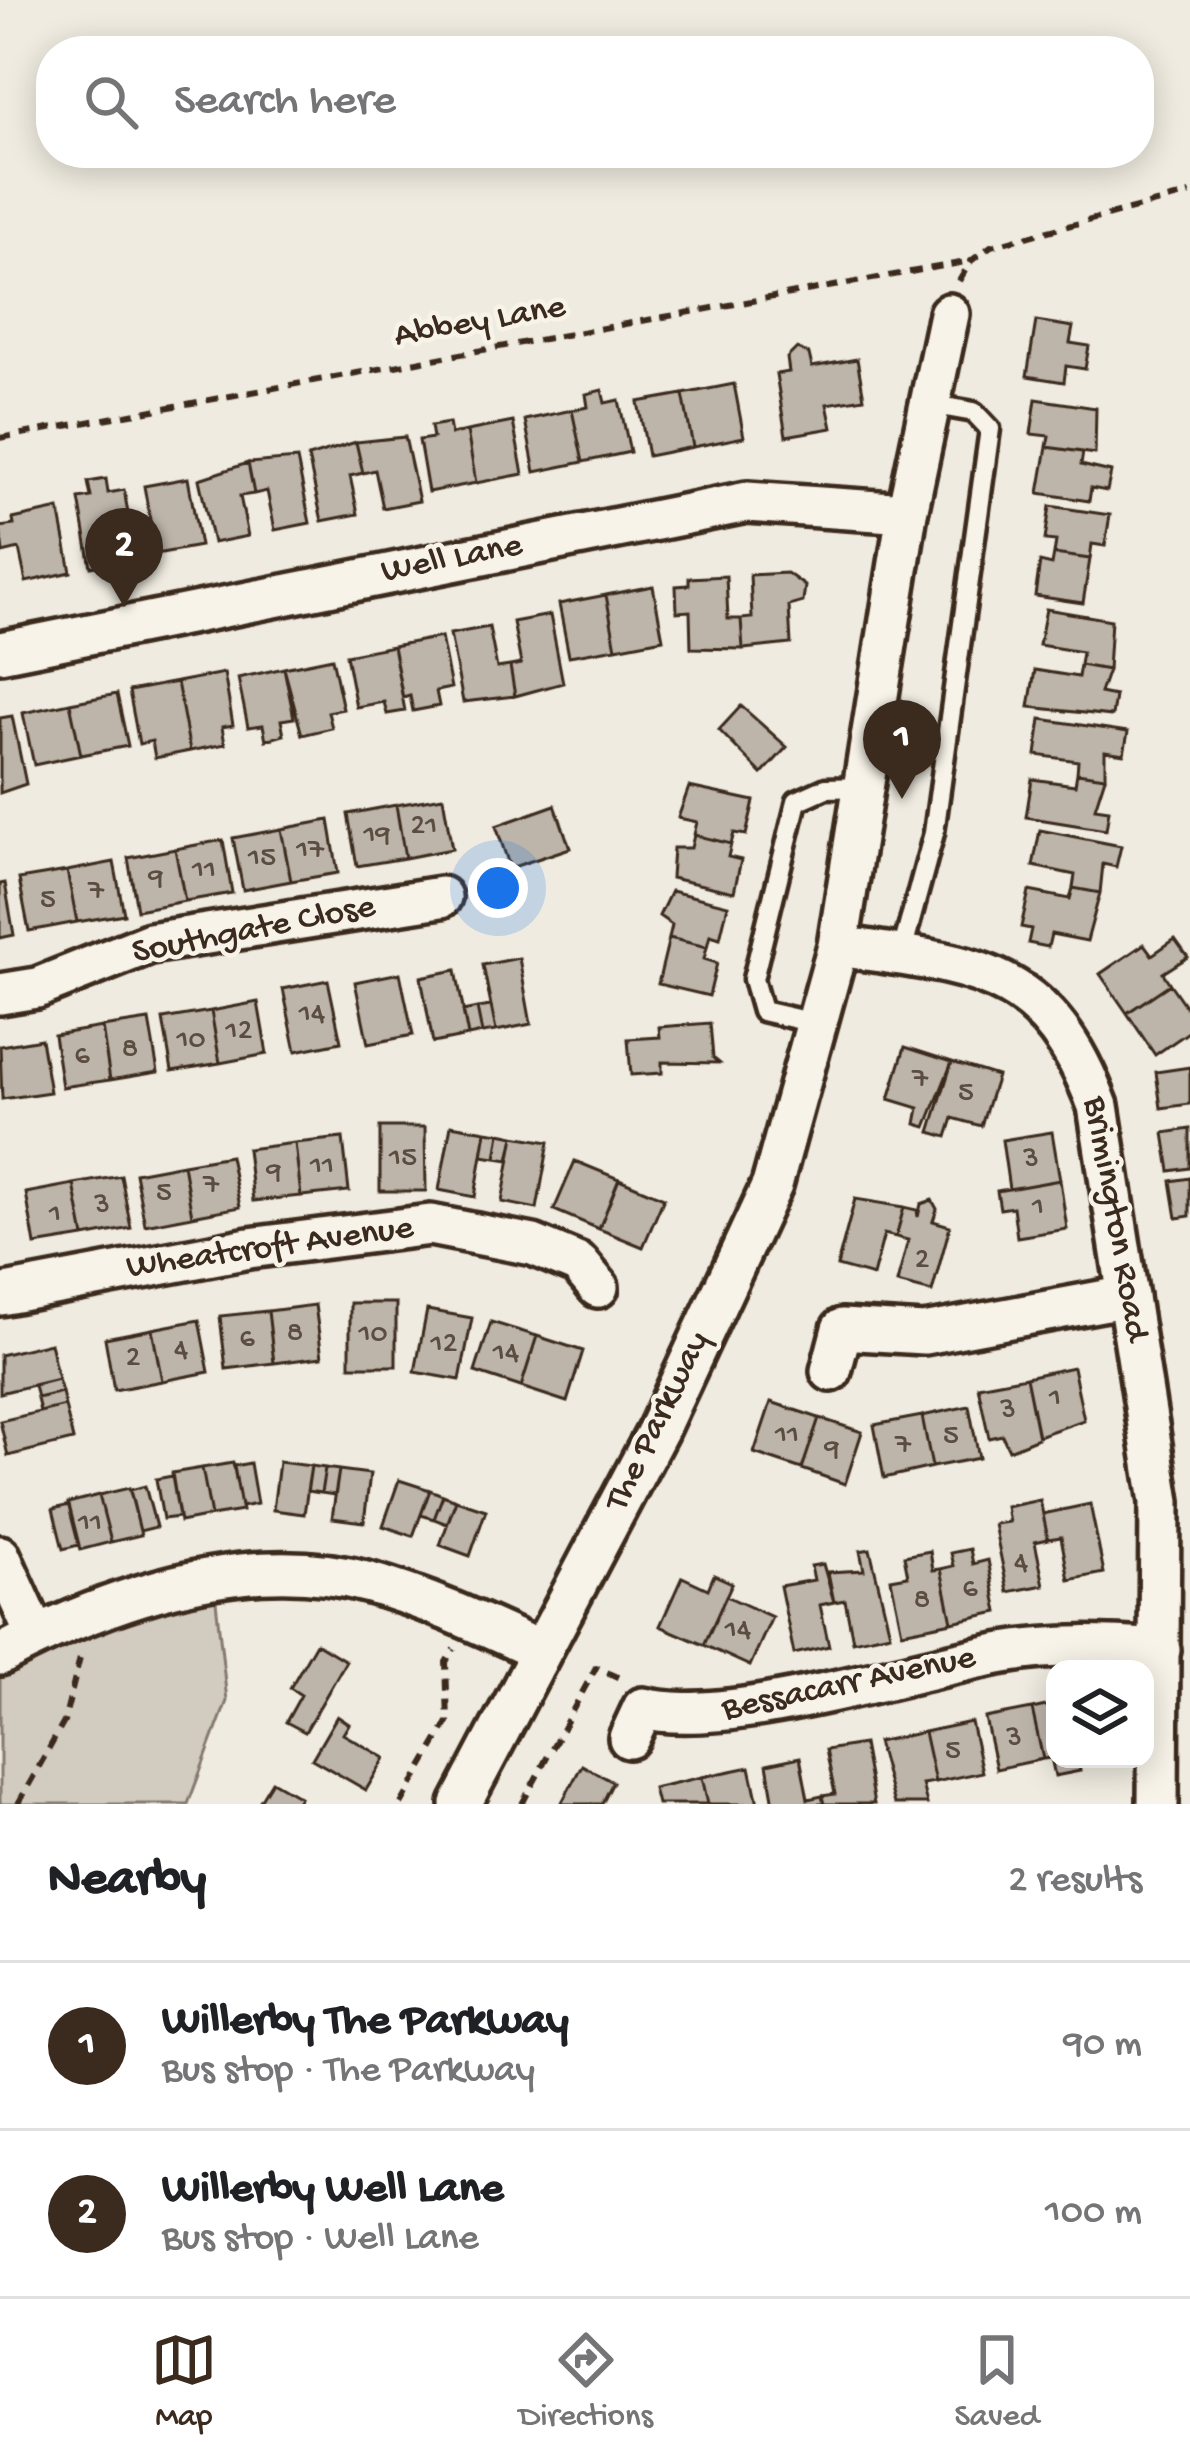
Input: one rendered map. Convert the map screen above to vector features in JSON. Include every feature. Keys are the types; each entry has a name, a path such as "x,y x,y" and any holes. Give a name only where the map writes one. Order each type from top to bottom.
{"street":[{"name":"The Parkway","path":"461,1804 658,1430 772,1185 838,946 867,787 907,513 949,314"},
{"name":"Well Lane","path":"0,652 747,502 907,513"},
{"name":"Southgate Close","path":"0,994 37,988 151,943 441,896"},
{"name":"Brimington Road","path":"838,946 988,975 1040,1004 1076,1048 1098,1106 1160,1502 1158,1804"},
{"name":"Wheatcroft Avenue","path":"0,1295 249,1248 430,1225 533,1245 579,1264 598,1288"},
{"path":"831,1371 842,1329 924,1334 1128,1296"},
{"path":"0,1556 36,1636"},
{"path":"0,1655 90,1612 213,1576 288,1574 367,1582 472,1619 540,1651"},
{"name":"Bessacarr Avenue","path":"629,1738 643,1708 703,1714 1007,1652 1081,1645 1160,1650"}],"lane":[{"path":"901,956 934,833 991,429 974,412 929,404"},
{"path":"819,1024 762,1011 753,979 796,801 826,788 867,787"}],"path":[{"name":"Abbey Lane","path":"0,438 970,261 992,246 1021,237 1190,194"},
{"path":"949,314 970,261"},
{"path":"18,1804 64,1722 90,1612"},
{"path":"401,1804 448,1722 446,1662 472,1619"},
{"path":"522,1804 596,1667 632,1684"}],"shaded area":[{"path":"215,1592 227,1701 188,1804 0,1804 0,1668 96,1625"}],"building":[{"path":"1036,321 1073,327 1070,343 1089,346 1085,369 1066,366 1064,382 1027,376"},
{"path":"797,348 809,354 812,367 857,359 864,398 827,404 832,428 786,436 776,374 789,372 787,358"},
{"path":"734,384 744,437 693,447 683,394"},
{"path":"602,390 605,403 619,400 630,452 583,462 572,410 588,407 586,394"},
{"path":"683,394 693,447 648,456 638,402"},
{"path":"1036,399 1096,408 1095,454 1047,447 1049,436 1031,434"},
{"path":"572,410 583,462 535,472 525,420"},
{"path":"513,422 523,474 476,483 467,431"},
{"path":"449,423 451,434 467,431 476,483 428,492 419,440 433,438 431,426"},
{"path":"405,437 419,501 383,508 375,470 363,473 356,442"},
{"path":"356,442 363,473 350,476 358,514 322,521 308,457"},
{"path":"1047,447 1083,452 1081,465 1111,472 1107,491 1091,488 1089,501 1039,493"},
{"path":"297,459 310,523 275,530 267,491 254,494 248,463"},
{"path":"248,463 254,494 240,496 248,536 213,543 199,479"},
{"path":"188,478 200,546 156,554 144,486"},
{"path":"106,479 108,493 124,490 136,559 91,567 79,499 91,497 88,482"},
{"path":"1050,506 1110,515 1105,546 1092,544 1090,559 1054,554 1056,541 1045,540"},
{"path":"59,509 71,572 26,582 19,549 3,553 0,527 14,525 13,519"},
{"path":"1054,554 1090,559 1083,603 1035,596 1040,562 1052,565"},
{"path":"787,573 805,586 803,602 789,606 791,644 743,649 741,619 752,618 750,575"},
{"path":"726,576 728,619 741,619 743,649 691,648 690,611 677,612 676,586 689,585 689,578"},
{"path":"653,586 663,639 616,648 606,595"},
{"path":"606,595 616,648 569,656 559,604"},
{"path":"1046,609 1111,620 1108,670 1080,665 1082,652 1039,645"},
{"path":"550,615 563,683 515,696 510,666 521,664 513,622"},
{"path":"489,627 497,668 510,666 515,696 463,702 450,634"},
{"path":"441,637 451,688 436,691 439,706 413,711 410,696 403,698 393,646"},
{"path":"393,646 405,711 387,714 384,702 356,707 346,655"},
{"path":"332,658 343,709 328,712 332,728 302,735 284,668"},
{"path":"1080,665 1108,670 1100,693 1115,696 1112,716 1029,707 1035,670 1078,677"},
{"path":"284,668 294,718 281,720 284,735 266,740 263,725 248,727 238,678"},
{"path":"224,673 233,725 222,727 225,744 190,751 177,682"},
{"path":"177,682 190,751 155,758 152,741 139,744 129,691"},
{"path":"117,694 128,746 81,755 70,703"},
{"path":"70,703 81,755 34,765 23,713"},
{"path":"741,706 787,747 762,774 719,730"},
{"path":"12,716 26,784 0,793 0,718"},
{"path":"1041,719 1128,732 1124,754 1105,751 1105,777 1077,773 1078,761 1036,755"},
{"path":"1077,773 1105,777 1095,808 1109,810 1106,830 1026,817 1032,779 1075,785"},
{"path":"689,787 754,801 746,835 734,833 731,844 694,835 697,822 678,818"},
{"path":"443,797 452,849 405,858 396,805"},
{"path":"396,805 405,858 357,866 348,814"},
{"path":"555,805 570,848 510,868 496,826"},
{"path":"329,820 338,873 291,881 281,829"},
{"path":"281,829 291,881 243,890 233,838"},
{"path":"1040,830 1121,846 1116,867 1103,864 1100,893 1073,888 1075,875 1033,866"},
{"path":"694,835 731,844 728,857 741,860 734,892 671,878 673,848 691,848"},
{"path":"223,840 232,893 185,901 175,849"},
{"path":"175,849 185,901 137,910 128,858"},
{"path":"114,862 124,914 77,922 67,871"},
{"path":"67,871 77,922 29,931 19,879"},
{"path":"5,883 14,935 0,938 0,884"},
{"path":"1073,888 1100,893 1087,941 1051,934 1048,947 1028,943 1031,929 1021,927 1029,891 1070,899"},
{"path":"671,891 728,905 720,938 710,935 707,947 669,938 672,925 659,916"},
{"path":"669,938 707,947 704,959 717,963 709,996 658,984"},
{"path":"1175,939 1188,957 1163,973 1170,984 1127,1013 1100,974 1144,944 1152,955"},
{"path":"519,958 531,1024 496,1031 483,965"},
{"path":"456,970 468,1036 433,1043 421,977"},
{"path":"400,973 413,1035 368,1044 355,982"},
{"path":"328,980 341,1042 296,1051 283,989"},
{"path":"1170,984 1190,1013 1190,1031 1155,1055 1127,1013"},
{"path":"258,1002 267,1054 220,1063 211,1011"},
{"path":"491,1006 496,1031 482,1033 477,1008"},
{"path":"477,1008 482,1033 468,1036 463,1011"},
{"path":"211,1011 220,1063 172,1071 163,1019"},
{"path":"149,1020 158,1072 110,1080 102,1027"},
{"path":"710,1023 713,1058 719,1063 662,1062 662,1073 631,1075 628,1039 660,1037 659,1027"},
{"path":"102,1027 110,1080 62,1087 54,1035"},
{"path":"41,1039 50,1092 2,1099 0,1046"},
{"path":"905,1047 952,1062 926,1127 916,1124 919,1108 889,1099"},
{"path":"952,1062 997,1076 981,1126 953,1118 947,1137 930,1132"},
{"path":"1190,1067 1190,1104 1161,1108 1156,1072"},
{"path":"451,1125 486,1131 475,1197 439,1190"},
{"path":"380,1127 425,1127 426,1191 380,1191"},
{"path":"1190,1129 1190,1168 1170,1171 1164,1133"},
{"path":"486,1131 500,1133 496,1158 482,1156"},
{"path":"1052,1132 1060,1180 1009,1189 1002,1140"},
{"path":"500,1133 514,1136 509,1160 496,1158"},
{"path":"514,1136 549,1142 537,1209 502,1202"},
{"path":"343,1138 349,1191 301,1196 295,1143"},
{"path":"295,1143 301,1196 253,1201 247,1149"},
{"path":"230,1156 240,1207 192,1216 183,1164"},
{"path":"575,1161 619,1179 599,1229 554,1210"},
{"path":"183,1164 192,1216 145,1225 135,1173"},
{"path":"121,1176 131,1228 84,1237 74,1184"},
{"path":"1190,1178 1190,1216 1177,1218 1171,1181"},
{"path":"619,1179 664,1198 643,1247 599,1229"},
{"path":"1060,1180 1067,1229 1017,1237 1013,1207 1000,1209 997,1191"},
{"path":"74,1184 84,1237 35,1245 26,1193"},
{"path":"855,1199 904,1207 896,1237 884,1234 873,1276 837,1266"},
{"path":"932,1200 937,1209 933,1221 950,1226 932,1292 897,1283 908,1240 896,1237 904,1207 917,1210 918,1217 921,1204"},
{"path":"350,1303 396,1303 396,1366 350,1366"},
{"path":"315,1305 322,1357 274,1363 268,1311"},
{"path":"427,1310 472,1318 460,1380 415,1372"},
{"path":"268,1311 274,1363 226,1369 220,1316"},
{"path":"199,1320 209,1372 162,1381 152,1329"},
{"path":"491,1322 537,1336 521,1387 475,1372"},
{"path":"152,1329 162,1381 114,1390 105,1338"},
{"path":"537,1336 583,1351 567,1402 521,1387"},
{"path":"50,1343 58,1379 0,1393 0,1355"},
{"path":"1073,1367 1084,1420 1038,1436 1026,1377"},
{"path":"1026,1377 1038,1438 1009,1450 1002,1435 989,1438 978,1386"},
{"path":"58,1379 62,1392 37,1398 34,1385"},
{"path":"62,1392 65,1406 40,1412 37,1398"},
{"path":"771,1402 819,1418 802,1469 754,1453"},
{"path":"65,1406 73,1440 8,1456 0,1421"},
{"path":"969,1406 979,1458 932,1467 922,1416"},
{"path":"922,1416 932,1467 884,1478 874,1425"},
{"path":"819,1418 862,1432 845,1484 802,1469"},
{"path":"279,1462 311,1466 304,1514 273,1510"},
{"path":"233,1463 242,1511 211,1516 202,1468"},
{"path":"250,1463 257,1504 241,1507 234,1466"},
{"path":"311,1466 325,1468 321,1493 307,1491"},
{"path":"202,1468 211,1516 180,1522 172,1473"},
{"path":"325,1468 339,1470 335,1495 321,1493"},
{"path":"339,1470 370,1474 364,1522 332,1518"},
{"path":"172,1476 179,1517 163,1519 156,1479"},
{"path":"399,1480 430,1490 413,1536 383,1526"},
{"path":"145,1486 156,1527 140,1531 130,1490"},
{"path":"129,1488 141,1535 111,1542 99,1495"},
{"path":"430,1490 443,1495 434,1519 421,1515"},
{"path":"99,1495 111,1542 80,1550 68,1503"},
{"path":"443,1495 456,1500 447,1524 434,1519"},
{"path":"456,1500 486,1510 470,1556 440,1545"},
{"path":"1040,1500 1048,1539 1035,1542 1044,1585 1008,1592 994,1524 1009,1522 1006,1507"},
{"path":"1090,1504 1104,1573 1069,1580 1061,1537 1048,1539 1043,1514"},
{"path":"69,1505 79,1545 63,1549 53,1509"},
{"path":"870,1549 890,1633 853,1641 845,1600 834,1602 828,1572 864,1570 860,1551"},
{"path":"970,1549 973,1564 988,1560 998,1612 952,1622 941,1569 954,1566 951,1553"},
{"path":"930,1551 933,1570 941,1569 952,1622 902,1632 891,1579 908,1576 904,1556"},
{"path":"823,1564 834,1602 820,1605 829,1646 794,1654 780,1586 814,1580 811,1566"},
{"path":"714,1575 732,1583 704,1645 660,1626 682,1577 708,1589"},
{"path":"726,1596 772,1617 750,1666 704,1645"},
{"path":"316,1643 346,1661 305,1732 286,1722 301,1695 290,1688"},
{"path":"1046,1706 1046,1759 1043,1759 1032,1709"},
{"path":"1032,1709 1043,1759 996,1769 985,1718"},
{"path":"337,1716 349,1724 343,1734 385,1758 366,1790 312,1759"},
{"path":"971,1722 982,1772 935,1782 924,1732"},
{"path":"924,1732 935,1782 922,1784 927,1804 894,1804 877,1742"},
{"path":"863,1744 874,1804 824,1804 822,1796 835,1794 826,1750"},
{"path":"800,1757 808,1799 822,1796 824,1804 774,1804 767,1764"},
{"path":"582,1765 613,1782 602,1804 561,1804"},
{"path":"750,1767 758,1804 708,1804 702,1777"},
{"path":"1053,1768 1080,1768 1080,1771 1055,1776"},
{"path":"702,1777 708,1804 657,1804 653,1788"},
{"path":"272,1781 300,1797 296,1804 258,1804"}],"place":[{"name":"Willerby Well Lane","path":"124,607"},
{"name":"Willerby The Parkway","path":"902,799"}]}
